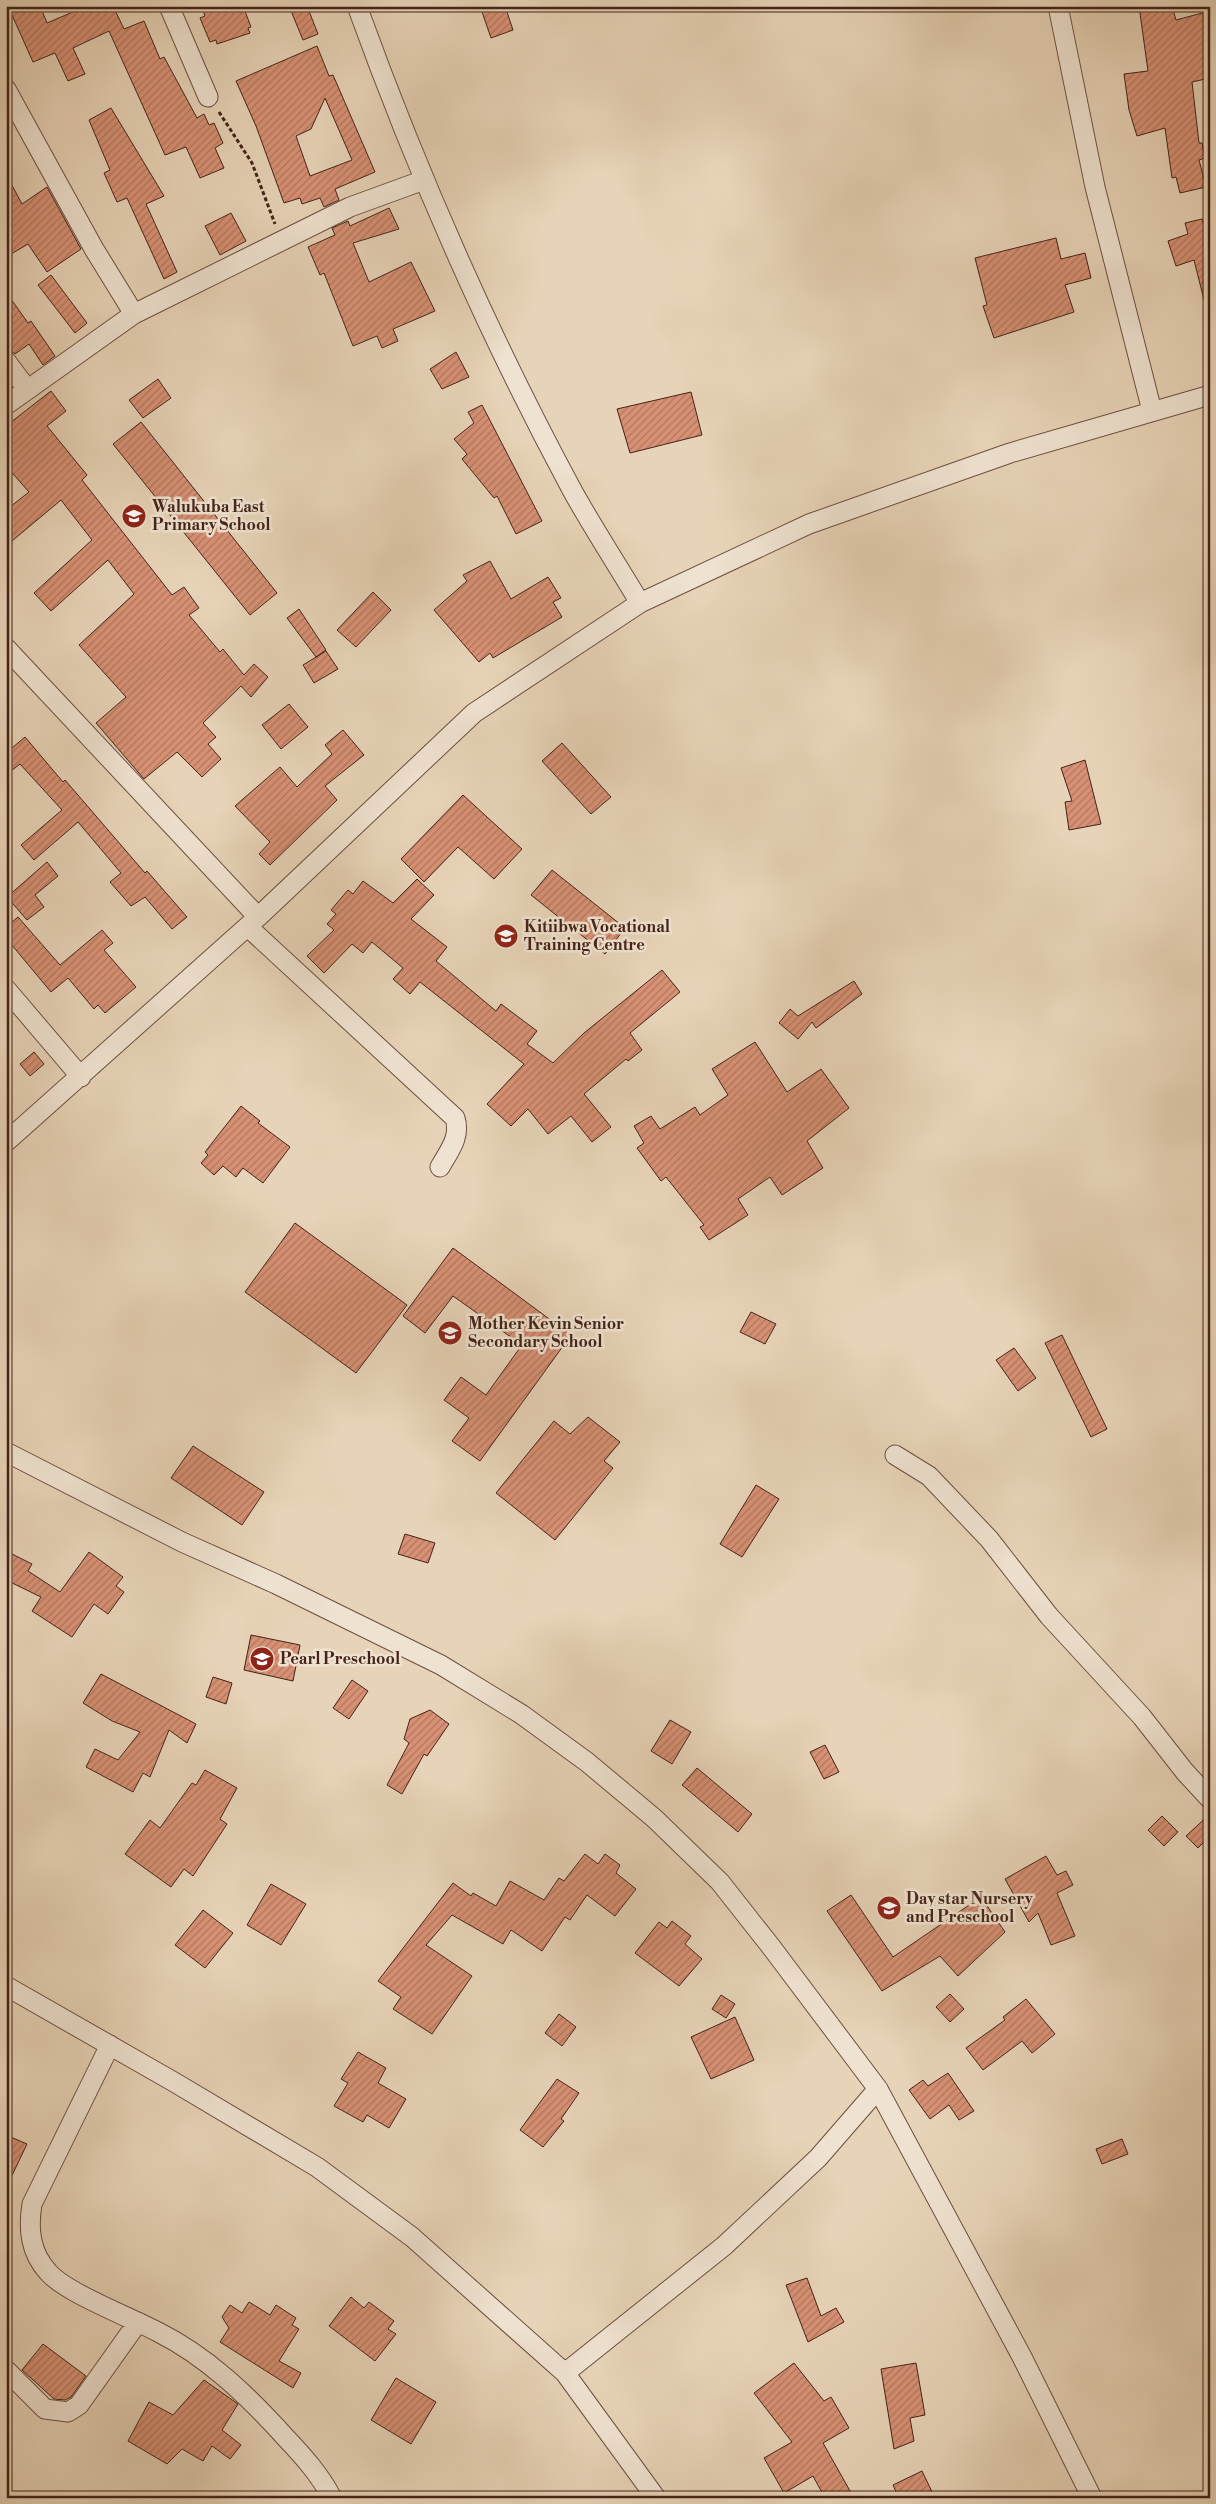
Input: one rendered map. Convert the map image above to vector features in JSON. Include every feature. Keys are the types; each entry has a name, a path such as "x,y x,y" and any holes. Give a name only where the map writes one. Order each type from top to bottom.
{"street":[{"path":"169,6 208,97"},
{"path":"357,6 424,180 492,332 559,464 640,604"},
{"path":"1058,6 1095,187 1152,411"},
{"path":"6,89 94,249 134,314"},
{"path":"6,405 134,314 350,207 424,180"},
{"path":"6,361 26,389"},
{"path":"6,1142 82,1077 253,922 474,713 640,604 809,524 1010,453 1210,395"},
{"path":"8,653 253,922 455,1118 458,1127 456,1138 440,1166"},
{"path":"6,989 82,1077"},
{"path":"6,1452 182,1542 276,1584 440,1665 521,1714 587,1762 654,1818 720,1882 878,2089 1022,2357 1092,2498"},
{"path":"895,1455 929,1476 989,1539 1049,1616 1142,1717 1185,1772 1210,1799"},
{"path":"6,1986 317,2167 412,2237 565,2373 656,2498"},
{"path":"110,2045 32,2204 29,2223 32,2243 48,2272 65,2286 138,2322 192,2352 236,2386 320,2476 332,2498"},
{"path":"565,2373 724,2246 818,2158 878,2089"},
{"path":"6,2370 45,2409 68,2412 79,2405 138,2322"}],"path":[{"path":"208,97 252,163 270,213 284,240"}],"building":[{"path":"8,6 40,6 47,23 87,6 113,6 124,29 144,21 160,59 164,57 197,118 204,114 209,125 214,123 223,143 215,148 224,168 200,178 186,147 165,155 109,31 73,48 85,74 68,81 55,53 33,62"},
{"path":"201,6 243,6 251,27 248,28 250,33 217,44 216,40 210,42 200,18 205,16"},
{"path":"289,6 307,6 318,34 303,40"},
{"path":"480,6 505,6 513,30 491,38"},
{"path":"1139,6 1172,6 1176,20 1206,12 1210,26 1210,78 1192,82 1199,143 1202,143 1205,158 1199,160 1206,187 1180,193 1176,177 1172,178 1165,128 1137,136 1129,110 1124,74 1148,71"},
{"path":"317,46 329,76 333,75 375,172 335,189 339,200 324,207 320,198 302,204 300,198 284,203 256,126 236,81","holes":["325,98 352,160 310,176 296,136 311,129"]},
{"path":"111,108 164,196 146,204 177,272 164,279 127,198 117,202 104,173 110,170 89,120"},
{"path":"6,174 22,204 47,187 81,249 47,272 28,244 6,257"},
{"path":"389,208 399,229 353,243 369,282 411,262 435,311 393,329 398,341 382,348 377,336 353,346 324,273 320,275 308,247 335,235 332,228 348,221 350,226"},
{"path":"231,213 246,241 220,255 205,226"},
{"path":"1202,219 1203,222 1210,221 1210,299 1204,300 1194,260 1176,266 1168,241 1188,234 1185,223"},
{"path":"1056,238 1061,259 1085,253 1091,278 1065,285 1074,312 994,338 983,306 987,305 975,258"},
{"path":"51,275 87,323 75,333 38,285"},
{"path":"6,292 28,323 31,321 55,356 43,365 29,344 15,354 6,346"},
{"path":"456,352 469,377 442,389 430,369"},
{"path":"158,379 171,398 143,418 129,400"},
{"path":"51,391 66,411 47,426 87,475 82,480 172,595 184,587 199,608 189,615 220,652 223,649 244,675 254,664 268,677 251,697 241,686 203,723 216,737 208,744 221,759 202,777 177,752 144,779 96,723 126,697 79,645 134,594 108,560 51,611 34,593 92,540 61,500 6,546 6,510 29,492 6,466 6,426"},
{"path":"691,392 702,435 630,453 617,409"},
{"path":"482,405 542,521 516,534 497,496 494,498 462,459 467,454 454,439 474,423 468,412"},
{"path":"141,422 277,593 250,615 113,444"},
{"path":"490,561 511,599 548,577 561,598 553,602 562,617 493,658 490,653 479,662 434,610 467,581 463,575"},
{"path":"373,592 391,610 356,647 337,630"},
{"path":"299,609 326,650 316,657 287,618"},
{"path":"326,651 338,669 314,683 303,665"},
{"path":"289,704 308,727 281,749 262,725"},
{"path":"343,730 364,755 325,786 337,800 270,865 259,854 270,842 235,806 280,767 297,787 332,754 325,745"},
{"path":"25,737 63,782 65,780 145,873 147,871 187,917 172,929 145,897 131,906 110,882 121,873 78,822 34,860 21,845 62,810 20,764 6,775 6,753"},
{"path":"562,743 611,797 591,814 542,761"},
{"path":"1085,760 1101,824 1069,830 1065,802 1072,801 1061,768"},
{"path":"463,795 522,849 494,879 458,847 424,882 401,859"},
{"path":"47,862 58,876 35,895 44,907 27,920 7,897"},
{"path":"552,870 625,928 605,954 531,895"},
{"path":"417,879 434,895 411,919 447,947 436,961 496,1011 501,1004 537,1031 527,1044 553,1063 584,1033 662,970 680,992 630,1033 642,1050 628,1061 626,1059 584,1094 611,1127 592,1142 571,1116 548,1134 528,1109 511,1126 487,1104 524,1064 420,982 410,994 393,979 403,968 372,942 363,953 352,944 324,973 307,956 334,930 327,924 336,914 331,910 348,890 353,894 363,881 393,903"},
{"path":"18,917 60,965 102,930 113,943 104,950 136,987 105,1013 98,1005 94,1009 68,978 51,992 6,938 6,927"},
{"path":"854,981 862,994 816,1028 812,1022 798,1039 779,1023 790,1009 798,1016"},
{"path":"755,1042 787,1092 821,1069 849,1108 807,1141 823,1168 782,1195 770,1177 738,1199 748,1215 709,1240 700,1227 704,1225 666,1177 661,1181 637,1148 644,1143 634,1126 651,1116 660,1129 695,1107 700,1115 728,1095 712,1069"},
{"path":"34,1052 44,1064 30,1076 20,1064"},
{"path":"241,1106 260,1121 258,1123 290,1147 263,1183 243,1168 236,1177 223,1166 214,1175 201,1163 208,1155 205,1152"},
{"path":"295,1223 407,1305 356,1373 245,1292"},
{"path":"453,1248 571,1335 480,1461 452,1441 469,1418 444,1400 461,1377 486,1395 522,1345 453,1296 425,1333 403,1316"},
{"path":"751,1312 776,1324 765,1344 740,1332"},
{"path":"1062,1335 1107,1429 1091,1437 1045,1343"},
{"path":"1014,1348 1036,1378 1018,1391 996,1360"},
{"path":"588,1417 620,1442 604,1461 613,1468 555,1540 496,1493 554,1421 570,1434"},
{"path":"193,1446 264,1492 242,1525 171,1478"},
{"path":"756,1485 779,1499 742,1557 720,1544"},
{"path":"405,1534 435,1543 428,1563 398,1554"},
{"path":"6,1551 32,1564 28,1571 60,1592 89,1552 123,1577 116,1586 124,1592 108,1614 94,1604 72,1637 32,1611 41,1597 6,1580"},
{"path":"251,1635 300,1645 293,1681 244,1670"},
{"path":"101,1674 196,1724 187,1743 169,1730 150,1777 143,1773 133,1792 86,1767 95,1749 118,1760 140,1732 112,1721 83,1703"},
{"path":"213,1677 232,1683 226,1704 206,1697"},
{"path":"352,1680 368,1691 349,1719 333,1708"},
{"path":"430,1710 449,1724 427,1756 424,1754 402,1794 387,1785 409,1743 404,1739 410,1719"},
{"path":"670,1720 691,1732 672,1764 651,1751"},
{"path":"825,1745 839,1772 824,1779 810,1752"},
{"path":"697,1768 752,1814 738,1832 682,1785"},
{"path":"205,1770 237,1788 220,1819 227,1824 193,1876 184,1869 171,1887 125,1854 150,1820 160,1828 192,1783 196,1785"},
{"path":"1210,1814 1210,1836 1198,1848 1186,1836"},
{"path":"1162,1816 1178,1832 1164,1846 1148,1830"},
{"path":"585,1854 598,1864 605,1854 620,1865 616,1873 636,1889 615,1916 587,1895 570,1920 565,1917 542,1951 511,1930 503,1944 452,1915 426,1945 472,1976 432,2034 393,2009 401,1997 378,1981 453,1883 471,1896 473,1893 496,1906 510,1881 544,1900 559,1878 564,1881"},
{"path":"1046,1856 1057,1875 1066,1871 1073,1885 1057,1893 1075,1936 1051,1945 1038,1913 1029,1922 1005,1879"},
{"path":"271,1884 306,1904 281,1945 247,1925"},
{"path":"851,1895 893,1957 981,1897 1005,1932 958,1976 940,1956 882,1991 827,1911"},
{"path":"203,1910 233,1933 205,1968 175,1945"},
{"path":"672,1921 691,1936 685,1944 702,1959 679,1986 635,1953 659,1922 667,1928"},
{"path":"950,1994 964,2009 950,2022 936,2007"},
{"path":"721,1995 735,2004 726,2018 712,2009"},
{"path":"1026,1999 1055,2034 1032,2053 1022,2041 983,2070 966,2048 1005,2020 1003,2017"},
{"path":"559,2014 576,2027 562,2046 545,2033"},
{"path":"735,2017 754,2060 711,2079 691,2037"},
{"path":"358,2052 386,2068 378,2083 406,2099 389,2128 367,2115 363,2122 334,2106 348,2083 341,2079"},
{"path":"948,2073 974,2111 959,2120 949,2105 930,2119 909,2090 923,2080 928,2086"},
{"path":"557,2079 579,2093 561,2119 564,2121 543,2147 520,2130"},
{"path":"6,2135 27,2144 6,2188"},
{"path":"1122,2139 1128,2154 1102,2164 1096,2149"},
{"path":"807,2278 821,2316 836,2308 844,2322 808,2342 786,2285"},
{"path":"351,2297 364,2308 369,2302 394,2321 388,2329 396,2334 375,2361 329,2326"},
{"path":"249,2302 270,2315 276,2305 296,2318 292,2325 299,2329 279,2361 301,2373 293,2388 220,2342 229,2328 222,2317 230,2305 242,2313"},
{"path":"43,2344 86,2376 71,2397 65,2400 54,2399 22,2370"},
{"path":"794,2363 824,2401 831,2397 849,2428 823,2443 854,2498 825,2498 813,2476 784,2493 764,2458 792,2442 754,2393"},
{"path":"916,2363 925,2415 910,2418 914,2441 894,2449 881,2369"},
{"path":"396,2378 436,2402 411,2444 371,2420"},
{"path":"204,2380 238,2404 222,2430 241,2445 230,2459 212,2446 203,2461 182,2449 167,2464 128,2441 149,2402 173,2415"},
{"path":"922,2471 935,2498 899,2498 893,2485"}],"place":[{"name":"Walukuba East Primary School","path":"134,516"},
{"name":"Kitiibwa Vocational Training Centre","path":"506,936"},
{"name":"Mother Kevin Senior Secondary School","path":"450,1333"},
{"name":"Pearl Preschool","path":"262,1659"},
{"name":"Day star Nursery and Preschool","path":"889,1908"}]}
